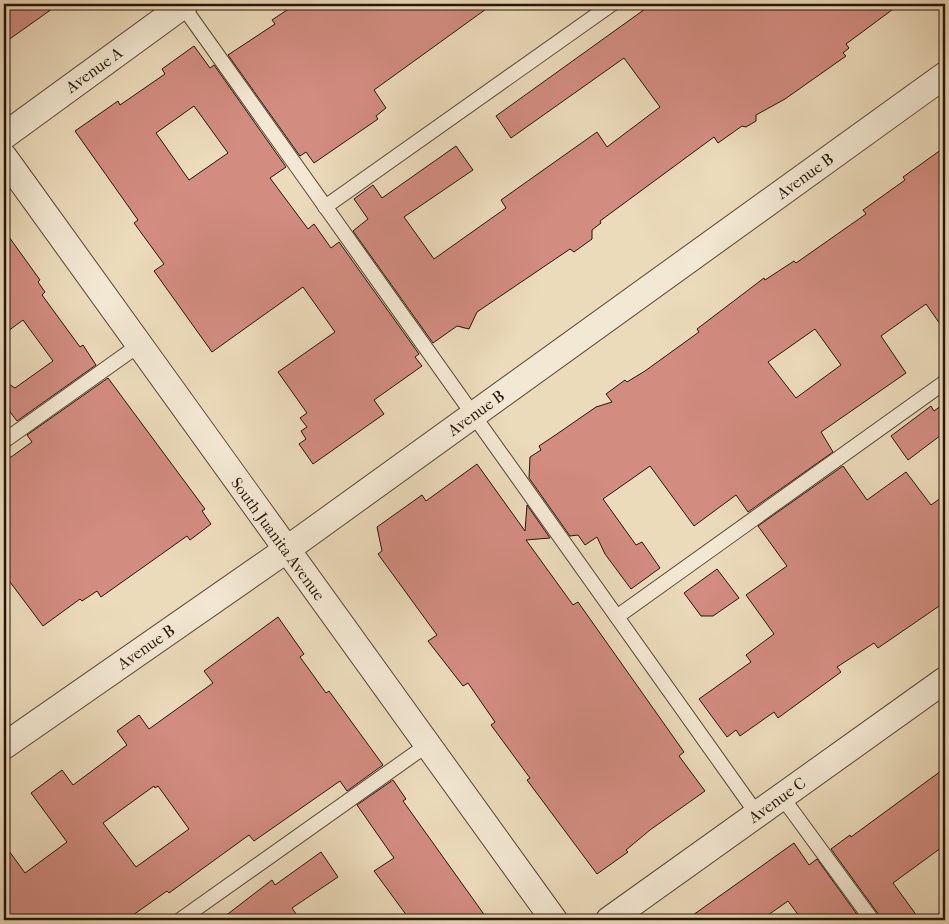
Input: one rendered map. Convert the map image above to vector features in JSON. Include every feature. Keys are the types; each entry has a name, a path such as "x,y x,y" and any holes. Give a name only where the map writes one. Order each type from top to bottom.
{"street":[{"name":"Avenue A","path":"4,136 184,5"},
{"name":"Avenue B","path":"4,746 286,550 945,75"},
{"name":"South Juanita Avenue","path":"4,157 554,920"},
{"name":"Avenue C","path":"610,920 945,680"}],"lane":[{"path":"325,207 612,4"},
{"path":"184,5 325,207 618,616 757,814"},
{"path":"4,441 139,344"},
{"path":"618,616 945,382"},
{"path":"180,920 427,745"},
{"path":"782,796 872,920"}],"building":[{"path":"4,4 59,4 4,43"},
{"path":"296,4 493,4 374,90 386,108 376,116 378,119 314,163 306,152 300,156 228,55 275,24 272,20"},
{"path":"652,4 900,4 846,44 849,48 843,53 846,56 785,99 756,115 756,121 746,127 742,126 718,143 714,137 600,221 601,223 592,230 592,239 574,252 570,249 477,312 469,329 457,326 433,343 353,231 368,219 354,199 373,185 382,198 456,146 473,170 404,217 434,259 506,208 501,200 597,132 607,147 660,107 624,58 511,138 496,116"},
{"path":"194,46 210,68 214,65 286,167 270,178 308,229 314,224 331,248 339,242 419,354 415,357 422,366 374,400 384,414 313,464 299,444 306,439 301,431 307,427 300,418 307,413 278,372 335,332 303,287 212,352 154,271 164,264 134,223 138,220 75,131 118,101 120,105 165,74 162,69","holes":["194,106 228,153 189,180 156,133"]},
{"path":"945,147 945,331 926,304 881,336 906,373 821,432 833,452 748,512 736,495 694,526 650,466 603,499 636,545 642,542 660,568 631,589 605,554 597,537 585,545 578,535 570,536 529,478 530,457 541,450 539,446 596,407 612,402 606,394 625,380 627,382 645,371 699,332 697,329 764,278 765,280 794,261 796,263 866,214 863,210 905,180 903,177","holes":["815,329 841,365 796,398 768,362"]},
{"path":"4,230 40,280 38,282 45,292 42,295 80,347 83,345 96,365 17,421 4,404 4,381 15,388 53,361 23,320 4,334"},
{"path":"108,378 205,509 202,511 211,524 190,540 187,536 101,597 97,591 82,601 80,599 43,626 4,574 4,462 32,442 27,435"},
{"path":"945,403 945,432 908,460 891,436 931,406 934,411"},
{"path":"477,464 525,531 527,505 550,538 526,540 573,605 578,602 684,752 679,756 705,791 650,830 626,850 628,852 597,874 527,780 530,778 491,725 495,722 468,683 463,686 428,641 437,635 378,554 382,551 377,527 422,495 426,501"},
{"path":"843,466 867,500 906,472 931,505 945,495 945,602 878,648 874,643 837,667 841,672 778,718 774,712 740,736 736,730 727,737 699,699 751,662 746,655 774,634 746,595 787,566 758,526"},
{"path":"717,569 739,598 713,616 701,616 684,593"},
{"path":"278,617 304,654 300,657 326,693 329,691 383,765 347,791 340,781 254,841 249,835 169,893 167,891 126,920 4,920 4,844 25,873 67,842 31,793 62,770 73,785 127,745 117,731 139,715 149,729 213,683 204,671","holes":["154,786 155,788 158,786 189,829 136,867 103,823"]},
{"path":"945,768 945,845 893,883 920,920 881,920 831,849 850,835 851,837"},
{"path":"393,780 406,799 403,801 488,920 410,920 374,871 394,858 357,805"},
{"path":"794,843 809,865 817,859 861,920 802,920 788,901 761,920 686,920"},
{"path":"321,852 338,877 292,908 300,920 220,920 272,880 275,885"}]}
